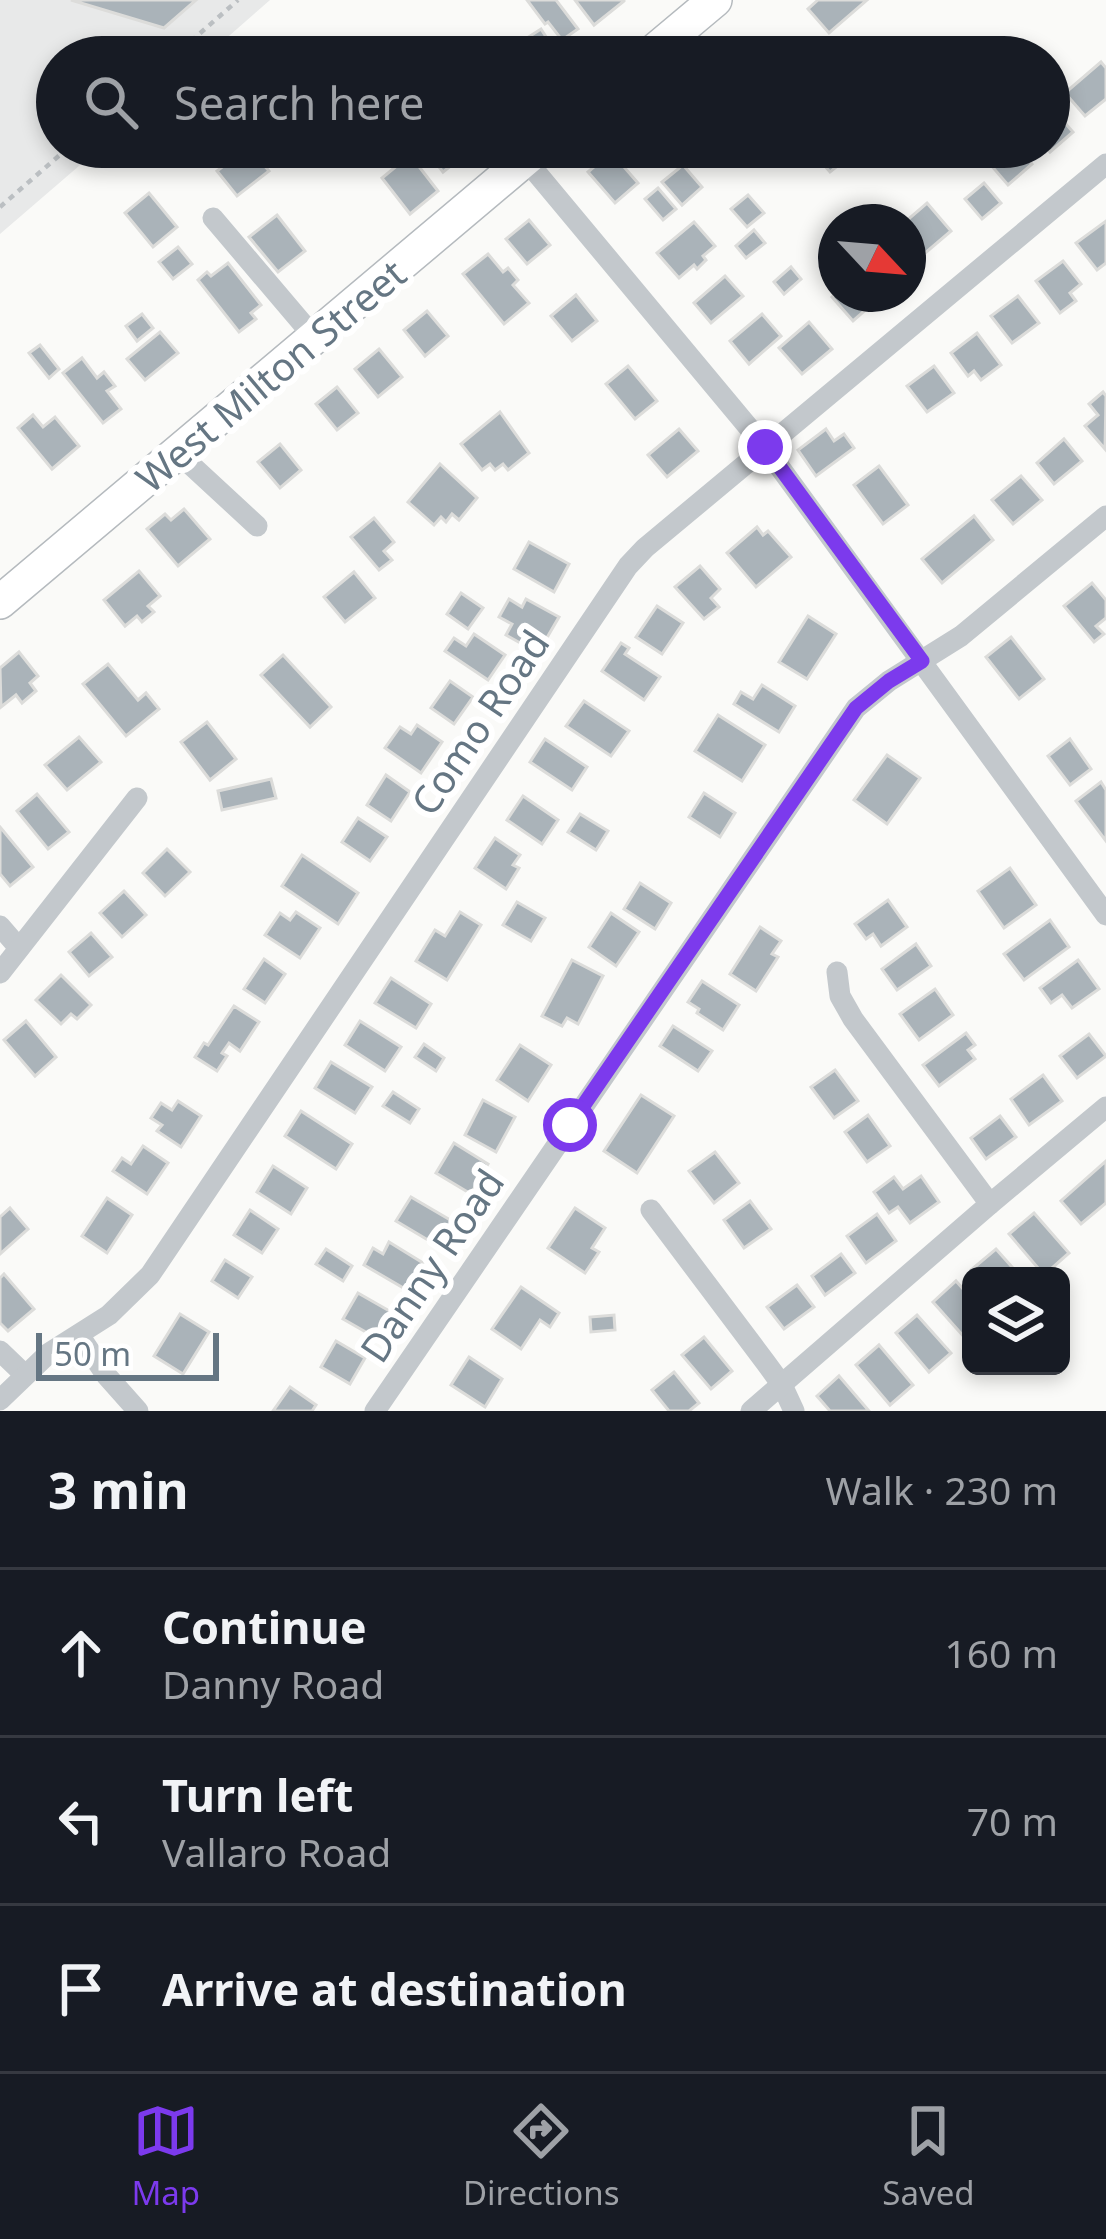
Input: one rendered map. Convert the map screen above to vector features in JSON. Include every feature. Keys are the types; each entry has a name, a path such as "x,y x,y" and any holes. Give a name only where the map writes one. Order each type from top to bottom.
{"main road":[{"path":"672,36 715,0"},
{"name":"West Milton Street","path":"0,602 515,168"}],"street":[{"name":"Como Road","path":"0,1400 49,1353 109,1315 150,1276 628,566 1106,164"},
{"path":"545,168 765,447 1106,915"},
{"path":"213,218 314,337"},
{"path":"178,453 257,526"},
{"name":"Danny Road","path":"375,1411 856,708 889,681 961,636 1106,516"},
{"path":"0,973 136,798"},
{"path":"0,926 19,948"},
{"path":"837,972 840,996 854,1019 989,1204"},
{"path":"751,1411 1106,1107"},
{"path":"651,1210 782,1385 794,1411"},
{"path":"79,1335 138,1411"},
{"path":"0,1351 24,1374"}],"path":[{"path":"196,36 238,0"},
{"path":"0,208 45,168"}],"shaded area":[{"path":"0,0 270,0 229,36 36,36 36,168 77,168 0,234"}],"building":[{"path":"71,0 196,0 164,28"},
{"path":"527,0 556,0 578,29 559,36"},
{"path":"575,0 624,0 624,1 594,25"},
{"path":"818,0 867,0 829,33 808,9"},
{"path":"1101,62 1106,68 1106,99 1085,116 1070,99 1070,89"},
{"path":"266,168 269,171 237,196 217,171"},
{"path":"394,168 420,168 438,191 410,214 382,178"},
{"path":"625,168 638,183 615,203 588,172"},
{"path":"686,168 702,187 682,205 662,182"},
{"path":"993,168 1027,168 1008,185"},
{"path":"984,183 1001,203 982,219 965,199"},
{"path":"658,188 676,209 663,220 645,199"},
{"path":"149,193 177,227 153,247 125,213"},
{"path":"748,195 764,213 747,227 731,209"},
{"path":"927,203 951,231 926,252 926,204"},
{"path":"277,215 305,251 278,272 249,237"},
{"path":"529,220 550,245 527,264 506,239"},
{"path":"1106,221 1106,263 1097,270 1076,243"},
{"path":"694,222 715,246 697,269 694,265 679,278 657,253"},
{"path":"754,230 765,243 746,258 736,246"},
{"path":"178,247 192,264 173,279 159,262"},
{"path":"488,254 503,272 508,268 518,280 513,285 529,303 504,324 463,274"},
{"path":"1063,261 1081,284 1070,293 1076,301 1060,313 1036,281"},
{"path":"228,263 261,305 251,313 256,319 239,332 198,280"},
{"path":"791,267 801,279 784,294 774,282"},
{"path":"725,276 743,296 711,323 694,303"},
{"path":"576,295 597,321 572,341 551,316"},
{"path":"1018,296 1039,323 1012,343 991,316"},
{"path":"427,311 448,336 425,356 404,330"},
{"path":"142,314 153,328 137,341 126,326"},
{"path":"762,314 781,336 749,364 730,341"},
{"path":"809,322 832,349 802,374 779,348"},
{"path":"160,332 178,353 145,380 127,359"},
{"path":"977,333 1001,365 981,380 974,371 968,376 951,353"},
{"path":"40,345 59,369 49,378 29,353"},
{"path":"379,349 402,377 378,397 355,369"},
{"path":"82,358 97,378 104,372 115,386 107,391 121,409 103,423 63,373"},
{"path":"628,366 657,401 635,419 606,384"},
{"path":"934,366 954,393 927,412 907,386"},
{"path":"337,387 358,413 337,430 316,404"},
{"path":"1103,392 1105,449 1085,426 1098,415 1089,404"},
{"path":"500,412 529,453 508,470 503,464 495,470 490,464 482,470 461,444"},
{"path":"33,415 43,427 55,417 79,446 52,469 18,428"},
{"path":"679,429 698,451 667,477 648,455"},
{"path":"826,429 834,441 844,434 854,448 816,476 798,450"},
{"path":"1064,439 1082,461 1054,484 1037,463"},
{"path":"280,444 301,470 280,488 258,462"},
{"path":"440,464 477,498 459,520 452,514 446,522 441,517 434,525 408,502"},
{"path":"879,466 908,505 883,524 854,485"},
{"path":"1021,476 1042,500 1013,524 992,500"},
{"path":"184,509 210,539 178,566 147,529 165,514 171,520"},
{"path":"974,516 993,540 942,583 922,559"},
{"path":"374,518 394,542 384,551 392,560 379,570 351,537"},
{"path":"757,527 763,535 768,531 791,557 756,587 727,553"},
{"path":"529,542 569,564 554,592 514,569"},
{"path":"700,566 720,589 711,598 719,607 704,619 675,587"},
{"path":"139,571 160,596 148,606 154,612 142,622 137,616 125,626 104,600"},
{"path":"354,572 375,598 345,622 324,597"},
{"path":"1092,583 1106,600 1106,618 1096,626 1104,634 1094,642 1064,606"},
{"path":"461,593 483,608 468,629 447,614"},
{"path":"509,599 522,607 526,599 559,617 538,653 506,635 512,624 499,617"},
{"path":"657,606 683,623 662,654 636,637"},
{"path":"808,616 836,634 807,679 779,662"},
{"path":"474,634 505,655 488,680 445,651 454,638 466,646"},
{"path":"1011,637 1044,679 1019,699 986,657"},
{"path":"621,643 629,648 625,654 660,677 644,700 602,671"},
{"path":"19,652 38,676 30,683 36,691 22,703 16,695 1,707 0,668"},
{"path":"283,655 331,707 310,727 261,675"},
{"path":"108,664 138,700 146,693 159,709 126,736 83,684"},
{"path":"450,681 473,697 454,724 431,708"},
{"path":"762,685 795,706 779,732 734,704 741,692 753,699"},
{"path":"584,701 629,731 611,756 566,726"},
{"path":"718,715 765,745 742,781 695,751"},
{"path":"207,722 236,759 210,780 181,742"},
{"path":"417,725 442,742 421,773 385,748 400,727 411,734"},
{"path":"79,737 101,762 67,790 45,765"},
{"path":"545,739 587,767 572,790 530,762"},
{"path":"1070,739 1091,769 1070,785 1048,756"},
{"path":"887,755 920,778 887,824 854,800"},
{"path":"386,775 410,792 391,821 367,805"},
{"path":"271,779 276,798 222,810 218,791"},
{"path":"1101,782 1106,790 1106,841 1076,801"},
{"path":"704,793 735,813 720,837 689,817"},
{"path":"37,794 69,832 48,849 17,811"},
{"path":"523,796 558,820 542,844 507,820"},
{"path":"580,814 608,831 596,850 568,832"},
{"path":"358,818 387,837 370,861 342,842"},
{"path":"0,827 33,867 10,886 0,874"},
{"path":"495,838 520,855 513,865 519,868 506,889 475,868"},
{"path":"167,849 190,872 165,896 143,873"},
{"path":"302,855 358,893 338,924 282,886"},
{"path":"1010,868 1036,905 1004,928 978,891"},
{"path":"640,883 671,903 655,929 624,909"},
{"path":"124,891 146,915 122,937 100,913"},
{"path":"888,900 907,927 881,946 873,934 866,939 855,924"},
{"path":"517,902 545,918 531,941 503,925"},
{"path":"296,912 320,928 300,958 265,935 280,913 290,920"},
{"path":"460,912 481,925 447,980 416,961 435,930 445,936"},
{"path":"611,913 639,932 616,966 589,947"},
{"path":"1050,920 1069,947 1024,980 1004,954"},
{"path":"760,927 781,941 772,954 778,957 756,991 730,974"},
{"path":"91,933 112,957 89,976 69,952"},
{"path":"916,944 931,966 897,990 882,969"},
{"path":"264,959 285,974 265,1003 244,989"},
{"path":"572,960 603,976 578,1024 567,1018 562,1026 542,1016"},
{"path":"1078,960 1099,989 1072,1008 1062,995 1051,1003 1040,988"},
{"path":"61,975 91,1005 77,1019 71,1014 61,1024 36,1000"},
{"path":"391,978 431,1004 416,1028 375,1003"},
{"path":"702,981 739,1005 723,1030 688,1002"},
{"path":"935,989 953,1015 919,1040 900,1014"},
{"path":"234,1006 259,1022 240,1051 229,1043 217,1071 195,1057"},
{"path":"26,1021 56,1057 35,1076 4,1040"},
{"path":"360,1021 401,1047 385,1071 345,1045"},
{"path":"673,1026 712,1051 698,1071 660,1046"},
{"path":"966,1033 975,1045 968,1050 975,1059 939,1086 923,1065"},
{"path":"1089,1034 1106,1056 1077,1078 1060,1056"},
{"path":"424,1044 444,1058 436,1071 415,1057"},
{"path":"520,1045 551,1065 528,1101 497,1080"},
{"path":"331,1062 372,1087 355,1113 315,1088"},
{"path":"835,1070 858,1101 834,1118 811,1087"},
{"path":"1043,1075 1062,1101 1029,1125 1011,1099"},
{"path":"393,1092 419,1109 410,1123 383,1106"},
{"path":"641,1095 674,1116 637,1173 604,1151"},
{"path":"483,1100 515,1117 496,1152 465,1135"},
{"path":"178,1101 201,1116 181,1147 157,1131 162,1125 151,1118 161,1103 172,1110"},
{"path":"301,1111 352,1144 336,1169 285,1136"},
{"path":"868,1115 890,1146 867,1162 845,1132"},
{"path":"1000,1116 1016,1137 986,1159 971,1138"},
{"path":"454,1143 488,1164 471,1194 436,1173"},
{"path":"143,1146 168,1163 147,1194 113,1171 122,1158 131,1164"},
{"path":"715,1152 739,1183 714,1203 689,1171"},
{"path":"1106,1161 1106,1203 1081,1224 1061,1201"},
{"path":"273,1166 307,1188 291,1214 257,1192"},
{"path":"921,1176 939,1202 910,1223 898,1207 889,1213 874,1192 894,1177 903,1189"},
{"path":"411,1197 452,1221 438,1246 396,1221"},
{"path":"107,1198 132,1215 107,1253 82,1236"},
{"path":"750,1201 771,1229 744,1248 724,1220"},
{"path":"10,1208 28,1229 0,1254 0,1217"},
{"path":"575,1208 605,1228 592,1248 599,1252 585,1273 548,1248"},
{"path":"250,1210 278,1229 262,1253 234,1235"},
{"path":"1034,1213 1069,1253 1053,1267 1037,1267 1009,1234"},
{"path":"877,1214 896,1241 866,1263 847,1236"},
{"path":"389,1242 428,1266 412,1293 364,1265 373,1248 383,1254"},
{"path":"326,1249 352,1266 343,1281 316,1264"},
{"path":"996,1249 1012,1267 975,1267"},
{"path":"841,1254 855,1273 825,1295 812,1276"},
{"path":"225,1260 252,1277 238,1298 212,1281"},
{"path":"4,1274 34,1309 8,1331 0,1323 0,1278"},
{"path":"956,1281 962,1288 962,1335 933,1302"},
{"path":"797,1285 814,1307 784,1329 767,1307"},
{"path":"521,1287 559,1313 550,1327 540,1320 521,1349 492,1329"},
{"path":"358,1293 393,1313 378,1339 343,1319"},
{"path":"180,1314 209,1332 183,1374 154,1356"},
{"path":"614,1315 615,1330 591,1332 590,1317"},
{"path":"917,1315 951,1353 929,1372 896,1333"},
{"path":"704,1337 732,1371 711,1389 682,1355"},
{"path":"336,1341 365,1358 350,1384 321,1367"},
{"path":"879,1345 913,1385 890,1405 856,1365"},
{"path":"469,1357 502,1379 485,1407 451,1385"},
{"path":"674,1372 699,1403 689,1411 669,1411 652,1390"},
{"path":"839,1376 869,1411 830,1411 817,1396"},
{"path":"290,1387 316,1405 312,1411 273,1411"}],"route":[{"path":"570,1125 856,708 922,661 765,447"}]}
